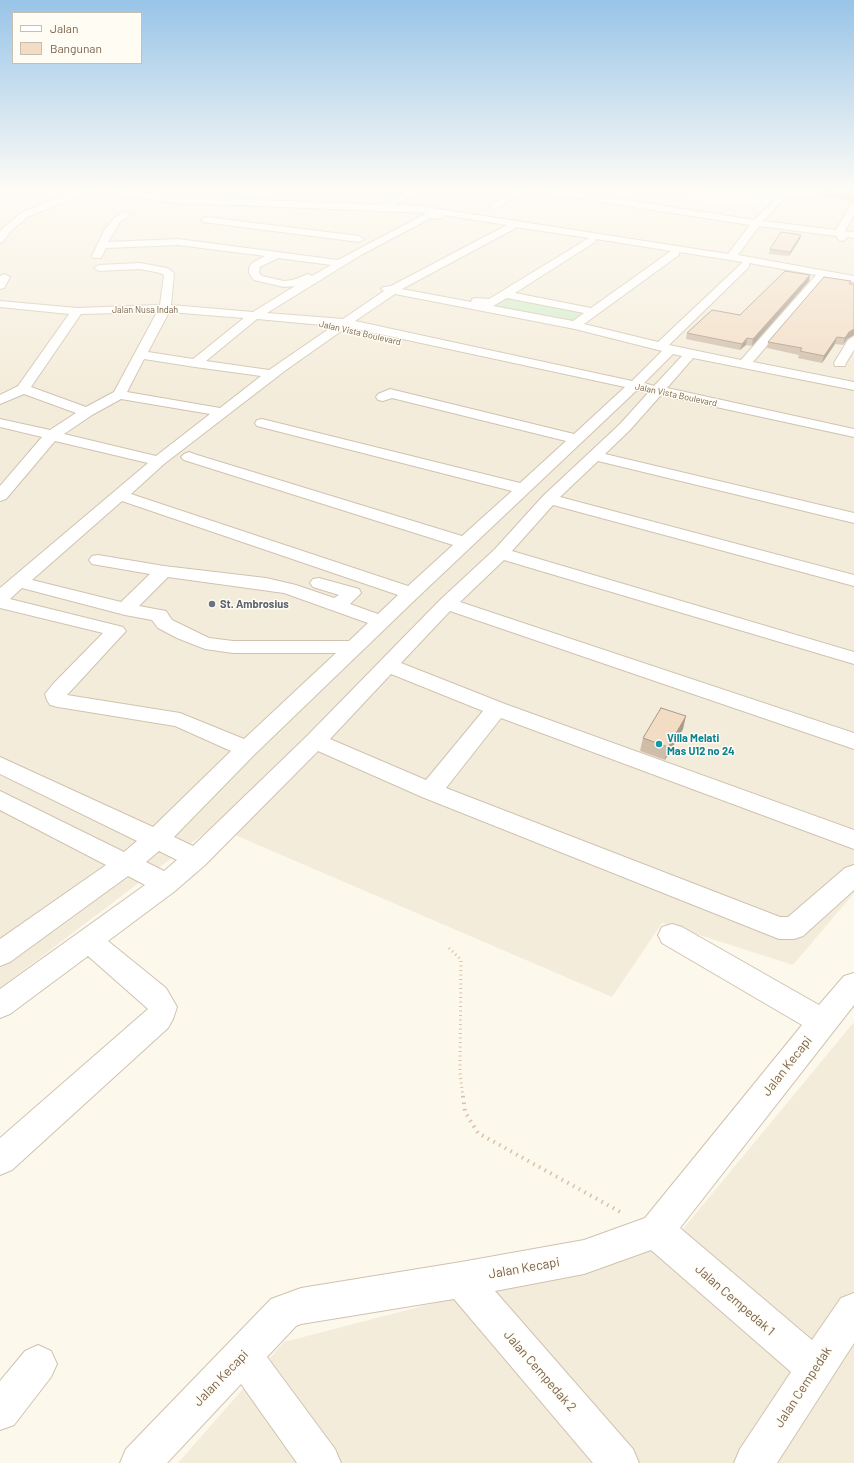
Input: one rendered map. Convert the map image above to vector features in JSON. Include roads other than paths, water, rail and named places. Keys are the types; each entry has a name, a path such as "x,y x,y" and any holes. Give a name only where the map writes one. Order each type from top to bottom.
{"street":[{"path":"96,258 94,263 99,268 108,272 138,278"},
{"path":"269,258 256,265 254,268 254,273 258,278 278,283 295,283 334,262 338,258"},
{"path":"308,258 334,262"},
{"path":"195,363 254,316 348,258"},
{"path":"0,598 159,460 221,412 335,325 391,287 445,258"},
{"path":"391,287 489,304 563,258"},
{"path":"576,325 668,258"},
{"path":"738,258 854,279"},
{"path":"0,954 126,864 156,839 246,749 353,646 631,389 747,258"},
{"path":"748,258 819,278 854,284"},
{"path":"0,496 51,436 87,412 119,395 165,308 164,284 169,274 163,270 130,265 99,268"},
{"path":"744,365 819,278"},
{"path":"391,287 576,325 690,354 854,386"},
{"path":"505,294 594,312"},
{"name":"Jalan Nusa Indah","path":"0,304 77,311 165,308 313,322"},
{"path":"0,400 23,389 77,311"},
{"name":"Jalan Vista Boulevard","path":"313,322 335,325 655,394 854,433"},
{"path":"840,362 854,340"},
{"path":"0,1006 166,884 196,858 315,741 447,604 505,548 549,498 601,451 655,394 690,354"},
{"path":"140,355 272,374"},
{"path":"23,389 87,412"},
{"path":"390,393 574,442 383,398 390,393"},
{"name":"Jalan Vista Boulevard","path":"655,394 854,443"},
{"path":"119,395 221,412"},
{"path":"262,423 523,489"},
{"path":"0,424 159,460"},
{"path":"601,451 759,489 854,518"},
{"path":"189,457 249,477 469,539"},
{"path":"759,489 854,505"},
{"path":"119,496 412,593"},
{"path":"549,498 854,581"},
{"path":"505,548 854,647"},
{"path":"505,548 854,658"},
{"path":"98,560 164,572 218,577 288,589 302,578 352,594 338,605 387,615"},
{"path":"125,609 164,572"},
{"path":"20,582 125,609 159,615 165,624 184,634 212,644 233,647 353,646"},
{"path":"368,601 387,615"},
{"path":"0,602 116,631 60,689 56,694 58,700 180,720 246,749"},
{"path":"447,604 854,741"},
{"path":"387,665 497,708 854,840"},
{"path":"430,791 497,708"},
{"path":"315,741 430,791 778,928 794,928 854,875"},
{"path":"0,765 196,858"},
{"path":"0,800 166,884"},
{"path":"672,935 822,1022"},
{"path":"0,1159 158,1019 163,1007 156,997 89,941"},
{"name":"Jalan Kecapi","path":"140,1463 284,1312 301,1306 461,1280 584,1257 656,1232 822,1022 854,985"},
{"name":"Jalan Cempedak 1","path":"656,1232 815,1368"},
{"name":"Jalan Cempedak 2","path":"461,1280 619,1463"},
{"name":"Jalan Cempedak","path":"754,1463 815,1368 854,1311"},
{"path":"243,1355 322,1463"},
{"path":"0,1411 38,1364"}],"place":[{"name":"St. Ambrosius","path":"212,604"},
{"name":"Villa Melati Mas U12 no 24","path":"659,744"}]}
